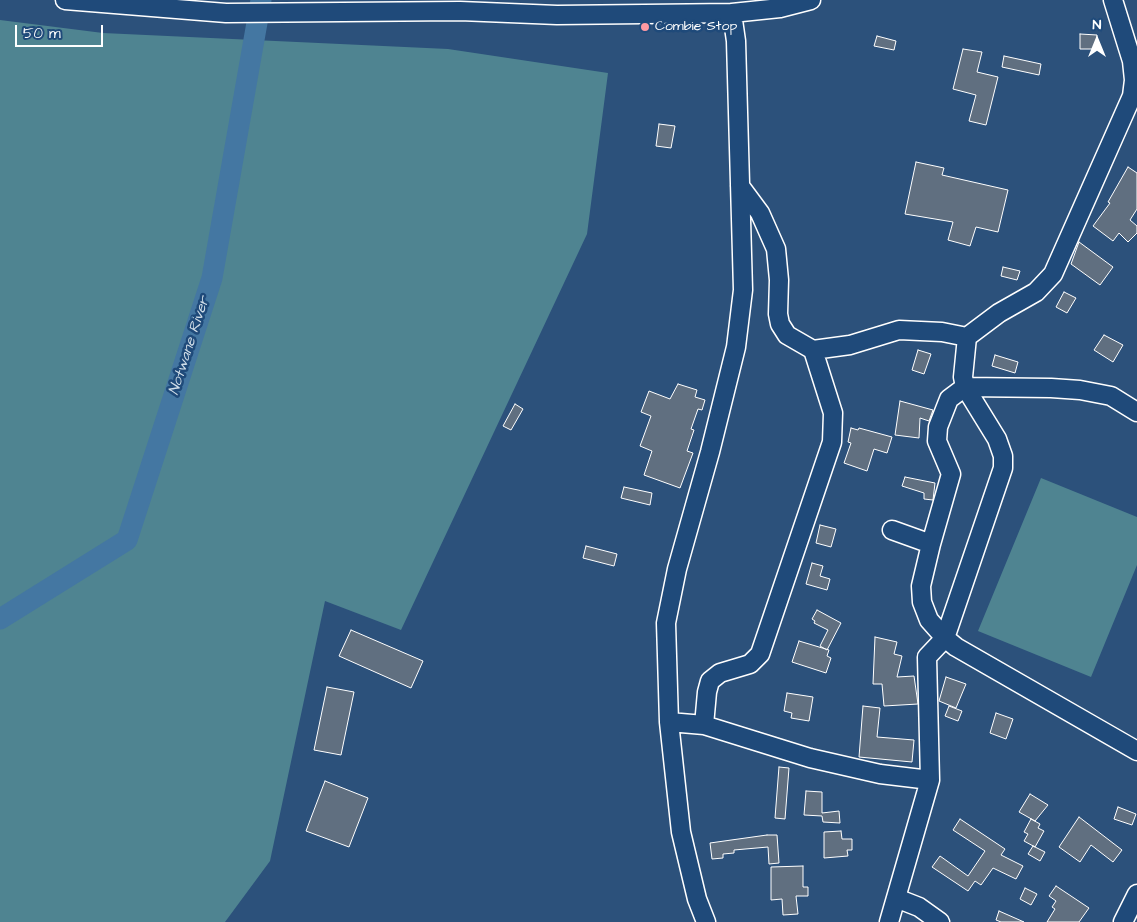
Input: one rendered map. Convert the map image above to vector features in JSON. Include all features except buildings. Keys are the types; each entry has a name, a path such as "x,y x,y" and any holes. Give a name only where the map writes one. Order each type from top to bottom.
{"street":[{"path":"65,0 226,13 460,11 558,15 732,13 780,8 811,0"},
{"path":"740,186 760,213 776,249 780,324 787,335 813,350 850,345 899,330 942,332 967,337 1000,313 1036,292 1053,274 1128,105 1134,80 1132,61 1113,0"},
{"path":"706,922 698,899 682,832 669,722 666,623 677,569 710,452 736,347 742,290 736,41 732,13"},
{"path":"889,922 930,780 927,657 944,638 1003,468 1003,456 997,439 965,387 963,377 967,337"},
{"path":"704,725 710,681 720,673 750,664 760,654 832,442 834,429 830,400 813,350"},
{"path":"1137,412 1111,396 1080,390 965,387 949,399 938,427 937,441 950,474 921,586 922,602 929,620 944,638 956,647 1137,751"},
{"path":"892,530 931,544"},
{"path":"669,722 704,725 810,758 880,774 930,780"},
{"path":"1123,922 1137,894"},
{"path":"896,898 919,907 940,922"}],"green space":[{"path":"0,20 103,33 448,49 608,73 587,234 401,630 325,601 270,861 225,922 0,922"},
{"path":"1041,478 1137,517 1137,565 1091,677 978,631"}],"waterway":[{"name":"Notwane River","path":"0,619 127,540 212,278 261,0"}],"place":[{"name":"Combie Stop","path":"645,27"}]}
